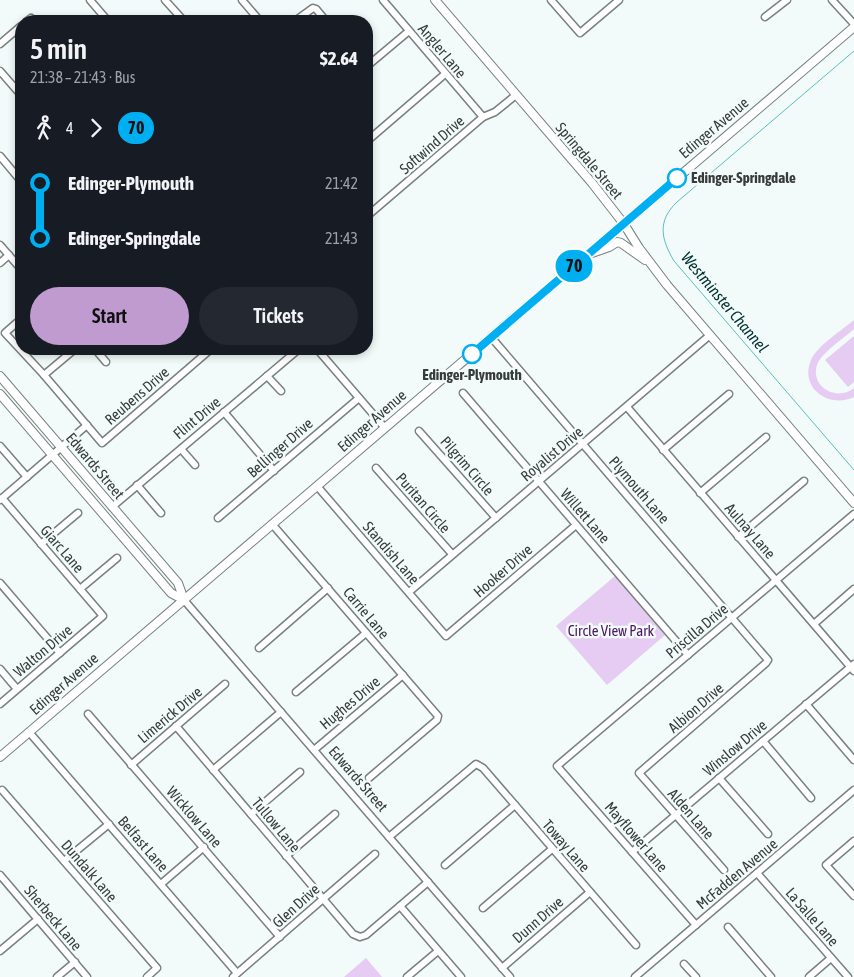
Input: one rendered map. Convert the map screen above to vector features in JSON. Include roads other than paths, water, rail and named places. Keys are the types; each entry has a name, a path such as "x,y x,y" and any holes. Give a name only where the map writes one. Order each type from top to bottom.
{"main road":[{"name":"Springdale Street","path":"435,0 592,183 624,224 652,266 854,503"},
{"name":"Edinger Avenue","path":"0,757 854,26"},
{"path":"588,254 609,247 617,242 652,266"},
{"name":"Edwards Street","path":"0,376 178,583 184,600"},
{"name":"Edwards Street","path":"0,394 171,593 184,600"}],"street":[{"path":"90,0 103,15"},
{"path":"165,0 179,15"},
{"path":"242,0 255,15"},
{"name":"Angler Lane","path":"383,0 483,117"},
{"path":"550,0 580,33 619,0"},
{"path":"765,18 787,0"},
{"path":"832,0 854,26"},
{"path":"303,15 312,8 316,9 321,15"},
{"path":"373,61 409,30"},
{"path":"0,44 15,31"},
{"path":"0,71 15,88"},
{"path":"373,136 446,74"},
{"name":"Softwind Drive","path":"373,211 483,117 495,112 516,95"},
{"path":"0,156 15,174"},
{"path":"0,245 15,262"},
{"path":"0,264 9,255"},
{"path":"15,324 5,333 15,344"},
{"name":"Royalist Drive","path":"409,592 710,335"},
{"name":"Plymouth Lane","path":"491,337 768,660"},
{"path":"1,499 87,426 25,355"},
{"path":"44,375 68,355"},
{"path":"100,355 106,362"},
{"name":"Reubens Drive","path":"87,426 102,443 204,355"},
{"name":"Flint Drive","path":"112,507 292,355"},
{"path":"323,355 385,428"},
{"path":"267,376 281,391"},
{"name":"Willett Lane","path":"463,393 688,655"},
{"path":"663,450 729,394"},
{"name":"Bellinger Drive","path":"218,518 359,398"},
{"name":"Aulnay Lane","path":"627,407 738,537 853,667"},
{"path":"224,412 274,470"},
{"name":"Pilgrim Circle","path":"420,430 496,518"},
{"path":"700,493 766,437"},
{"path":"0,446 27,477"},
{"path":"181,449 195,466"},
{"name":"Puritan Circle","path":"376,468 452,554"},
{"path":"738,537 804,481"},
{"path":"138,485 161,513"},
{"name":"Standish Lane","path":"317,486 446,636"},
{"name":"Giarc Lane","path":"1,499 103,616"},
{"path":"41,544 78,512"},
{"name":"Priscilla Drive","path":"557,766 854,514"},
{"name":"Carrie Lane","path":"272,524 438,718 370,778"},
{"name":"Hooker Drive","path":"446,636 576,525"},
{"path":"80,590 117,558"},
{"path":"0,583 60,653"},
{"path":"259,648 328,588"},
{"path":"814,624 854,589"},
{"name":"Edwards Street","path":"184,600 510,977"},
{"name":"Walton Drive","path":"0,704 103,616"},
{"path":"296,692 366,632"},
{"name":"Albion Drive","path":"639,773 768,660"},
{"name":"Winslow Drive","path":"632,852 806,704 853,667"},
{"path":"0,669 17,689"},
{"name":"Hughes Drive","path":"314,750 403,675"},
{"name":"Limerick Drive","path":"131,764 225,684"},
{"path":"806,704 854,760"},
{"path":"213,770 282,712"},
{"name":"Wicklow Lane","path":"88,714 280,937"},
{"name":"Tullow Lane","path":"176,726 353,934 360,937 366,935 400,906"},
{"name":"Belfast Lane","path":"30,732 161,884 235,975"},
{"path":"763,742 811,798"},
{"name":"Toway Lane","path":"389,837 476,764 483,768 636,945"},
{"name":"Mayflower Lane","path":"557,766 696,925"},
{"path":"251,814 300,772"},
{"name":"Alden Lane","path":"639,773 724,870"},
{"path":"719,778 768,834"},
{"name":"Dundalk Lane","path":"2,790 157,968 147,977"},
{"name":"McFadden Avenue","path":"635,977 854,790"},
{"path":"445,865 515,805"},
{"path":"286,856 335,814"},
{"path":"64,861 108,824"},
{"path":"854,841 826,865 854,896"},
{"path":"161,884 204,847"},
{"path":"483,908 552,849"},
{"name":"Glen Drive","path":"235,975 375,854"},
{"name":"La Salle Lane","path":"757,873 848,977"},
{"name":"Sherbeck Lane","path":"0,875 87,977"},
{"path":"428,882 400,906 461,977"},
{"name":"Dunn Drive","path":"502,968 590,892"},
{"path":"0,951 38,919"},
{"path":"728,927 771,977"},
{"path":"407,977 438,951"},
{"path":"809,977 831,958"},
{"path":"58,977 75,962"},
{"path":"684,964 696,977"}],"waterway":[{"name":"Westminster Channel","path":"854,51 677,202 666,216 663,230 666,245 674,261 854,470"}],"place":[{"name":"Edinger-Springdale","path":"677,178"},
{"name":"Edinger-Plymouth","path":"472,354"}],"park label":[{"name":"Circle View Park","path":"611,631"}]}
